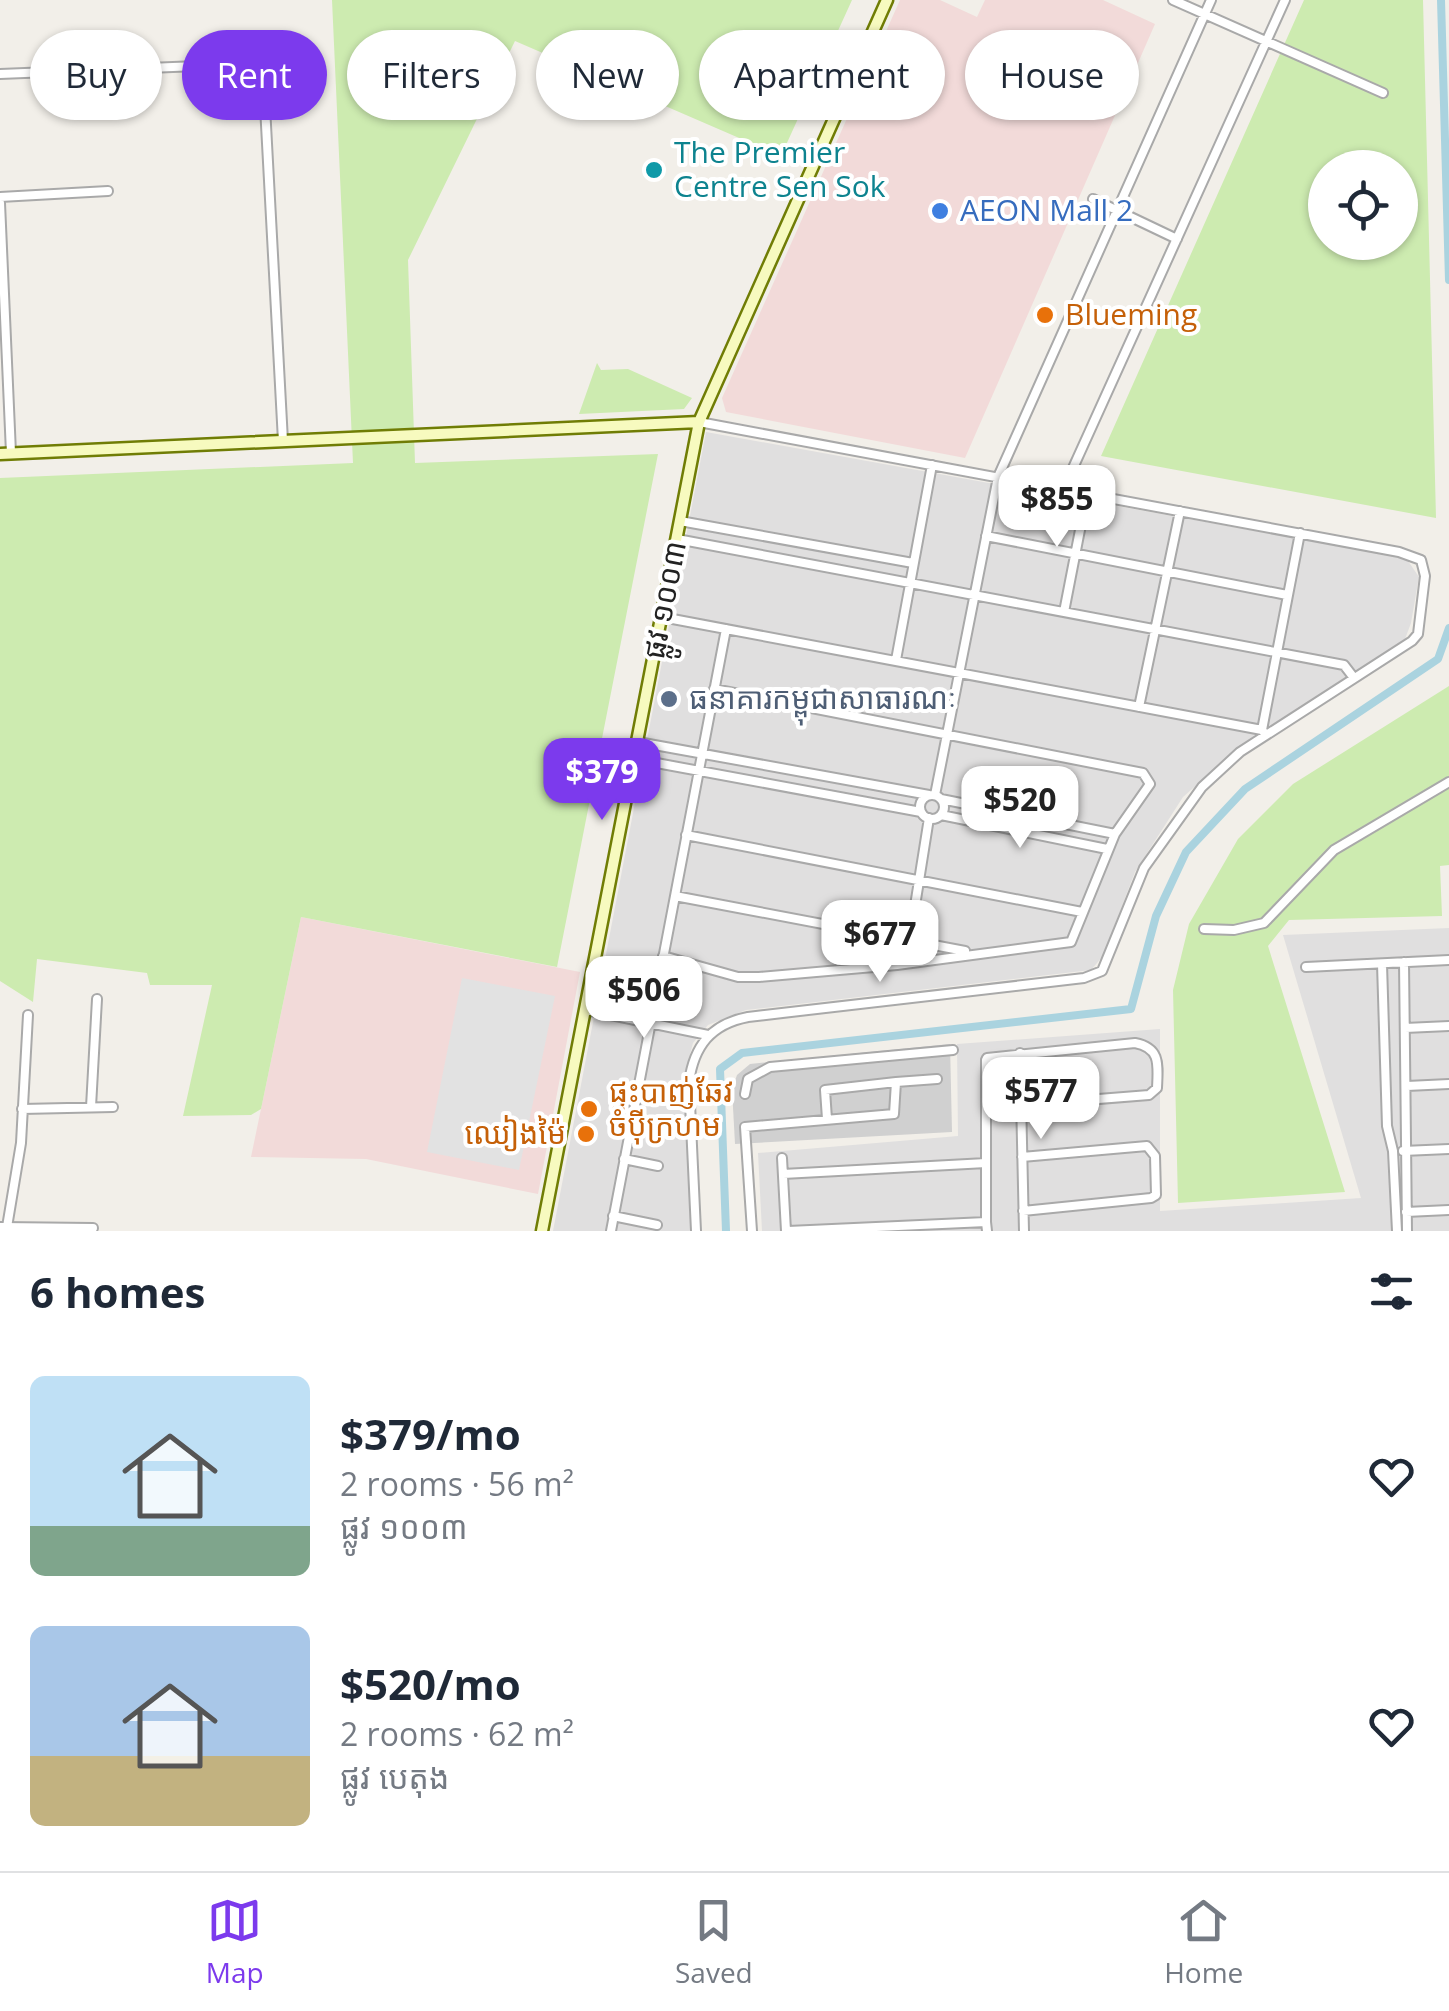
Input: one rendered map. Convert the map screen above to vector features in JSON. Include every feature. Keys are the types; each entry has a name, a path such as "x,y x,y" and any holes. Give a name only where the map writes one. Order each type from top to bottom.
{"main road":[{"name":"ផ្លូវ ១០០៣","path":"542,1231 699,422 887,0"},
{"path":"6,454 699,422"}],"street":[{"path":"1173,0 1383,93"},
{"path":"941,816 935,796 998,477 1211,0"},
{"path":"1063,490 1284,0"},
{"path":"0,74 247,64 263,69 283,441"},
{"path":"6,454 0,200 108,191"},
{"path":"1093,199 1178,238"},
{"path":"696,1231 689,1082 694,1059 708,1035 723,1024 748,1018 1096,974 1110,959 1135,886 1166,832 1217,772 1264,733 1418,634 1425,567 1416,556 699,422"},
{"path":"896,660 932,465"},
{"path":"1064,612 1086,494"},
{"path":"1140,707 1180,511"},
{"path":"680,521 913,563"},
{"path":"1264,733 1300,533"},
{"path":"986,536 1287,595"},
{"path":"677,540 1344,665 1354,678"},
{"path":"861,574 865,554"},
{"path":"662,617 1264,733"},
{"path":"611,1231 726,629"},
{"path":"663,956 738,976 897,965 969,952 1071,942 1107,850 1150,780 1143,772 714,689"},
{"path":"638,742 935,796 1115,834"},
{"path":"635,758 1107,850"},
{"path":"1204,928 1234,930 1264,923 1334,850 1449,782"},
{"path":"897,965 907,956 919,879 925,815 921,802 935,796"},
{"path":"686,834 1082,912"},
{"path":"675,896 969,952"},
{"path":"1306,967 1449,960"},
{"path":"1397,1231 1409,1128 1404,962"},
{"path":"1382,964 1387,1126 1407,1231"},
{"path":"91,1107 97,999"},
{"path":"586,1010 708,1035"},
{"path":"28,1016 18,1170 3,1227 93,1228"},
{"path":"1406,1028 1449,1026"},
{"path":"782,1158 787,1231 986,1227 986,1108 987,1058 1140,1043 1154,1050 1157,1080 1149,1095 986,1108"},
{"path":"745,1094 748,1079 770,1067 953,1050"},
{"path":"1020,1054 1024,1231"},
{"path":"827,1119 826,1090 937,1079"},
{"path":"752,1231 745,1128 894,1114 896,1082"},
{"path":"1408,1086 1449,1084"},
{"path":"22,1109 113,1107"},
{"path":"1022,1157 1148,1146 1156,1156 1156,1195 1151,1198 1023,1211"},
{"path":"1393,1151 1449,1149"},
{"path":"624,1158 658,1166"},
{"path":"783,1174 986,1163"},
{"path":"1402,1212 1449,1210"},
{"path":"614,1216 657,1225"}],"shaded area":[{"name":"AEON Mall 2","path":"900,0 940,0 977,17 985,0 1103,0 1155,24 1139,61 1139,30 965,30 965,120 1113,120 965,458 726,412 722,398 846,120 945,120 945,30 887,30"},
{"path":"706,432 1406,558 1419,577 1411,623 1405,639 1238,749 1183,797 1135,872 1103,956 1091,970 746,1010 708,1025 693,1043 684,1077 691,1231 553,1231"},
{"path":"301,917 580,972 538,1194 366,1159 251,1157"},
{"path":"1449,928 1449,1231 762,1231 758,1153 958,1136 957,1044 1160,1029 1160,1211 1361,1198 1283,935"},
{"path":"462,978 555,996 519,1170 427,1152"},
{"path":"950,1044 952,1132 735,1144 732,1089 737,1075 750,1064"}],"green space":[{"path":"332,0 852,0 838,30 699,30 699,120 797,120 781,156 679,112 679,30 536,30 536,50 516,41 516,30 347,30 347,120 476,120 408,260 415,463 658,454 557,967 301,917 261,1109 251,1115 183,1116 212,985 150,985 147,973 37,959 33,1002 0,981 0,478 353,463"},
{"path":"1304,0 1423,0 1436,518 1101,456"},
{"path":"597,363 601,370 628,369 692,398 684,409 579,414"},
{"path":"1449,686 1449,865 1440,866 1442,916 1289,920 1268,946 1345,1192 1178,1203 1173,990 1189,924 1238,839 1293,784"}],"waterway":[{"path":"1441,0 1449,280"},
{"path":"726,1231 720,1069 742,1053 1131,1009 1156,916 1186,852 1245,789 1438,659 1449,628"}],"place":[{"name":"The Premier Centre Sen Sok","path":"654,170"},
{"name":"AEON Mall 2","path":"940,211"},
{"name":"Blueming","path":"1045,315"},
{"name":"ធនាគារកម្ពុជាសាធារណៈ","path":"669,699"},
{"name":"ផ្ទះបាញ់ឆែវ ចំប៉ីក្រហម","path":"589,1109"},
{"name":"ឈៀងម៉ៃ","path":"586,1134"}]}
